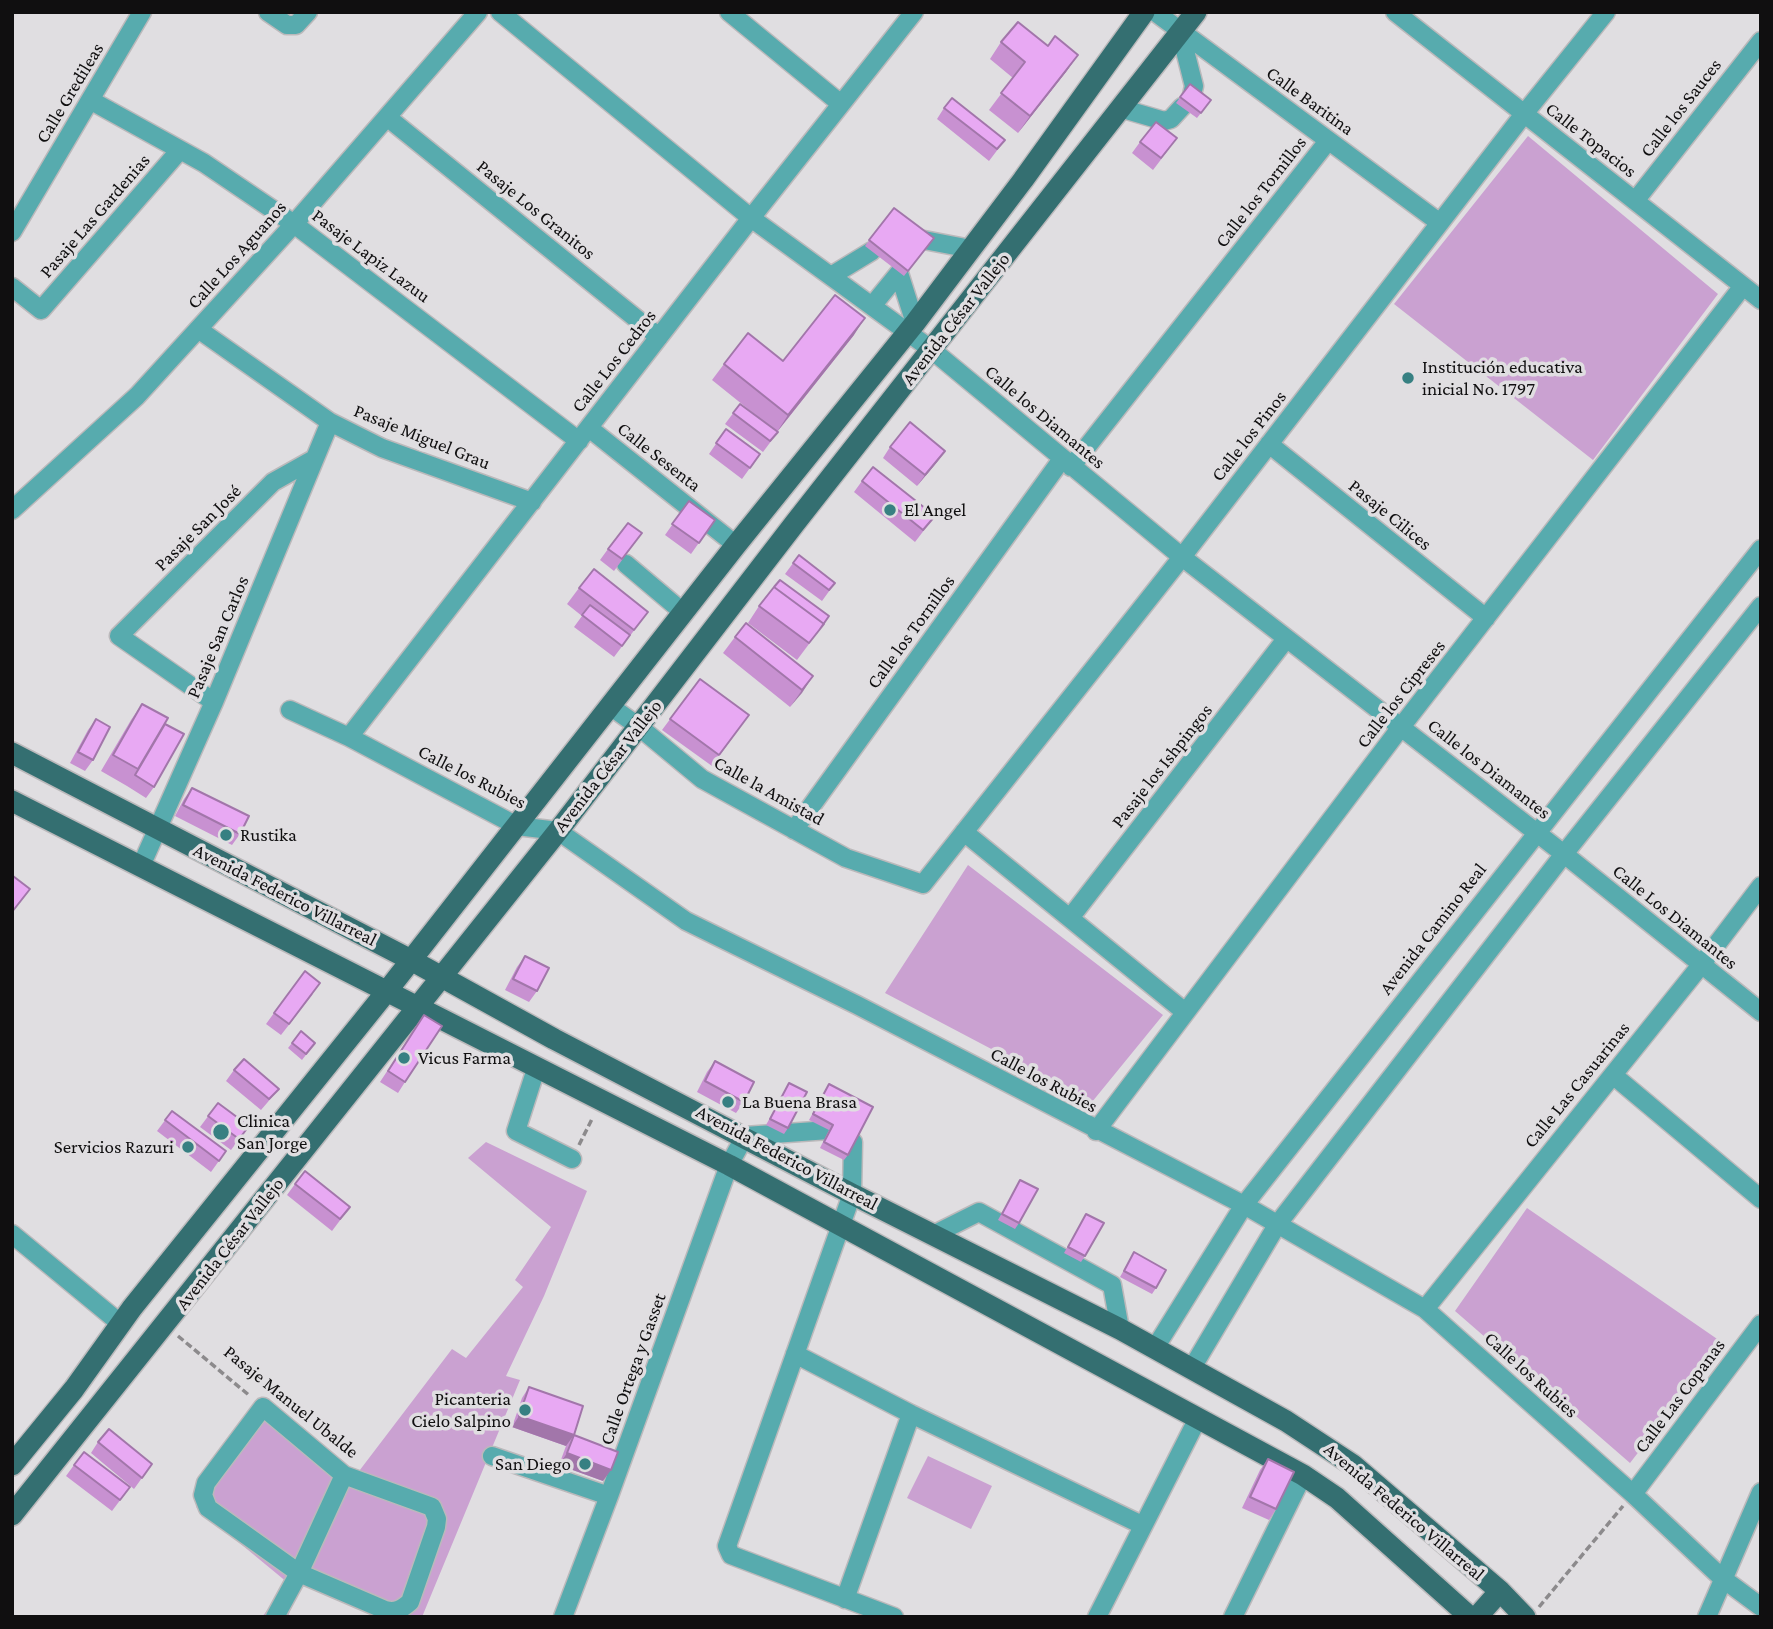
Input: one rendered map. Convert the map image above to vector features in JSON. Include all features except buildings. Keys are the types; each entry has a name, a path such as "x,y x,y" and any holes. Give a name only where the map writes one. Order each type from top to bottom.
{"main road":[{"name":"Avenida César Vallejo","path":"12,1465 74,1389 175,1255 911,327 1144,12"},
{"name":"Avenida César Vallejo","path":"16,1502 99,1408 558,831 795,523 1196,12"},
{"path":"770,502 795,523"},
{"path":"684,612 710,634"},
{"name":"Avenida Federico Villarreal","path":"13,755 411,960 852,1194 1119,1329 1311,1435 1353,1465 1500,1591 1525,1617"},
{"name":"Avenida Federico Villarreal","path":"12,802 729,1166 1303,1475 1337,1498 1470,1617"},
{"path":"536,1069 554,1038"},
{"path":"175,1255 209,1270"},
{"path":"74,1389 99,1408"},
{"path":"1476,1617 1500,1591"}],"street":[{"name":"Calle Gredileas","path":"12,232 142,12"},
{"path":"268,12 287,25 296,25 308,12"},
{"name":"Calle Los Aguanos","path":"12,510 137,396 294,224 478,12"},
{"name":"Calle los Diamantes","path":"500,12 751,218 872,306 911,327 932,350 1182,557 1564,854"},
{"name":"Calle Los Cedros","path":"349,737 914,12"},
{"name":"Calle Baritina","path":"1155,12 1440,223"},
{"name":"Calle los Pinos","path":"923,884 1182,557 1606,12"},
{"path":"732,13 841,104"},
{"name":"Calle Topacios","path":"1408,16 1524,114 1761,300"},
{"path":"1120,108 1164,121 1171,119 1187,101 1194,86 1180,32"},
{"name":"Calle los Sauces","path":"1635,201 1761,41"},
{"name":"Pasaje Lapiz Lazuu","path":"90,100 204,163 294,224 584,435"},
{"name":"Pasaje Los Granitos","path":"387,117 659,337"},
{"name":"Calle los Tornillos","path":"794,830 1066,463 1328,141"},
{"name":"Pasaje Las Gardenias","path":"12,287 41,310 180,150"},
{"path":"924,240 971,249"},
{"path":"831,276 872,251"},
{"path":"872,306 899,272 911,327"},
{"name":"Calle los Cipreses","path":"1096,1131 1401,727 1744,286"},
{"name":"Pasaje Miguel Grau","path":"198,329 330,422 382,447 531,502"},
{"name":"Pasaje San Carlos","path":"141,866 214,702 330,422"},
{"name":"Calle Sesenta","path":"584,435 736,545"},
{"name":"Pasaje Cilices","path":"1269,444 1486,618"},
{"name":"Pasaje San José","path":"214,702 119,636 273,482 314,459"},
{"name":"Avenida Camino Real","path":"1155,1348 1244,1205 1761,549"},
{"path":"626,564 684,612"},
{"path":"1192,1368 1277,1225 1564,854 1761,606"},
{"name":"Pasaje los Ishpingos","path":"1070,918 1286,639"},
{"name":"Calle la Amistad","path":"610,706 702,779 846,858 923,884"},
{"name":"Calle los Rubies","path":"290,710 349,737 517,826 558,831 686,921 1244,1205 1425,1309 1633,1494 1722,1578 1761,1607"},
{"path":"964,832 1185,1012"},
{"name":"Calle Los Diamantes","path":"1564,854 1761,1012"},
{"name":"Calle Las Casuarinas","path":"1425,1309 1701,965 1761,886"},
{"path":"536,1069 516,1131 572,1159"},
{"path":"1613,1075 1761,1199"},
{"path":"745,1136 829,1130"},
{"name":"Calle Ortega y Gasset","path":"563,1617 729,1166 745,1136"},
{"path":"853,1142 852,1194 727,1546 731,1555 894,1617"},
{"path":"935,1234 979,1212 1112,1285 1119,1329"},
{"path":"12,1234 121,1324"},
{"name":"Calle Las Copanas","path":"1633,1494 1761,1324"},
{"path":"795,1354 911,1414 1142,1525"},
{"path":"263,1407 206,1483 203,1495 208,1508 299,1573 395,1613"},
{"name":"Pasaje Manuel Ubalde","path":"263,1407 344,1475 426,1504 435,1512 436,1527 410,1602 395,1613"},
{"path":"845,1599 911,1414"},
{"path":"1097,1617 1198,1418"},
{"path":"492,1456 609,1496"},
{"path":"275,1617 299,1573 344,1475"},
{"path":"1233,1617 1303,1475"},
{"path":"1707,1617 1761,1492"}],"path":[{"path":"572,1159 600,1101"},
{"name":"Pasaje Manuel Ubalde","path":"166,1325 263,1407"},
{"path":"1531,1617 1633,1494"}],"shaded area":[{"path":"1528,136 1718,294 1593,460 1394,304"},
{"path":"968,865 1163,1015 1092,1102 885,993"},
{"path":"486,1142 587,1191 544,1296 506,1376 520,1380 422,1617 392,1617 299,1582 288,1617 262,1617 288,1583 196,1507 267,1418 350,1483 452,1349 466,1358 523,1287 515,1280 551,1227 468,1158"},
{"path":"1527,1208 1723,1343 1630,1463 1455,1311"},
{"path":"928,1456 992,1486 971,1529 907,1498"}],"place":[{"name":"Institución educativa inicial No. 1797","path":"1408,378"},
{"name":"El Angel","path":"890,510"},
{"name":"Rustika","path":"226,835"},
{"name":"Vicus Farma","path":"404,1058"},
{"name":"La Buena Brasa","path":"728,1102"},
{"name":"Clinica San Jorge","path":"221,1132"},
{"name":"Servicios Razuri","path":"188,1147"},
{"name":"Picanteria Cielo Salpino","path":"525,1410"},
{"name":"San Diego","path":"585,1464"}]}
